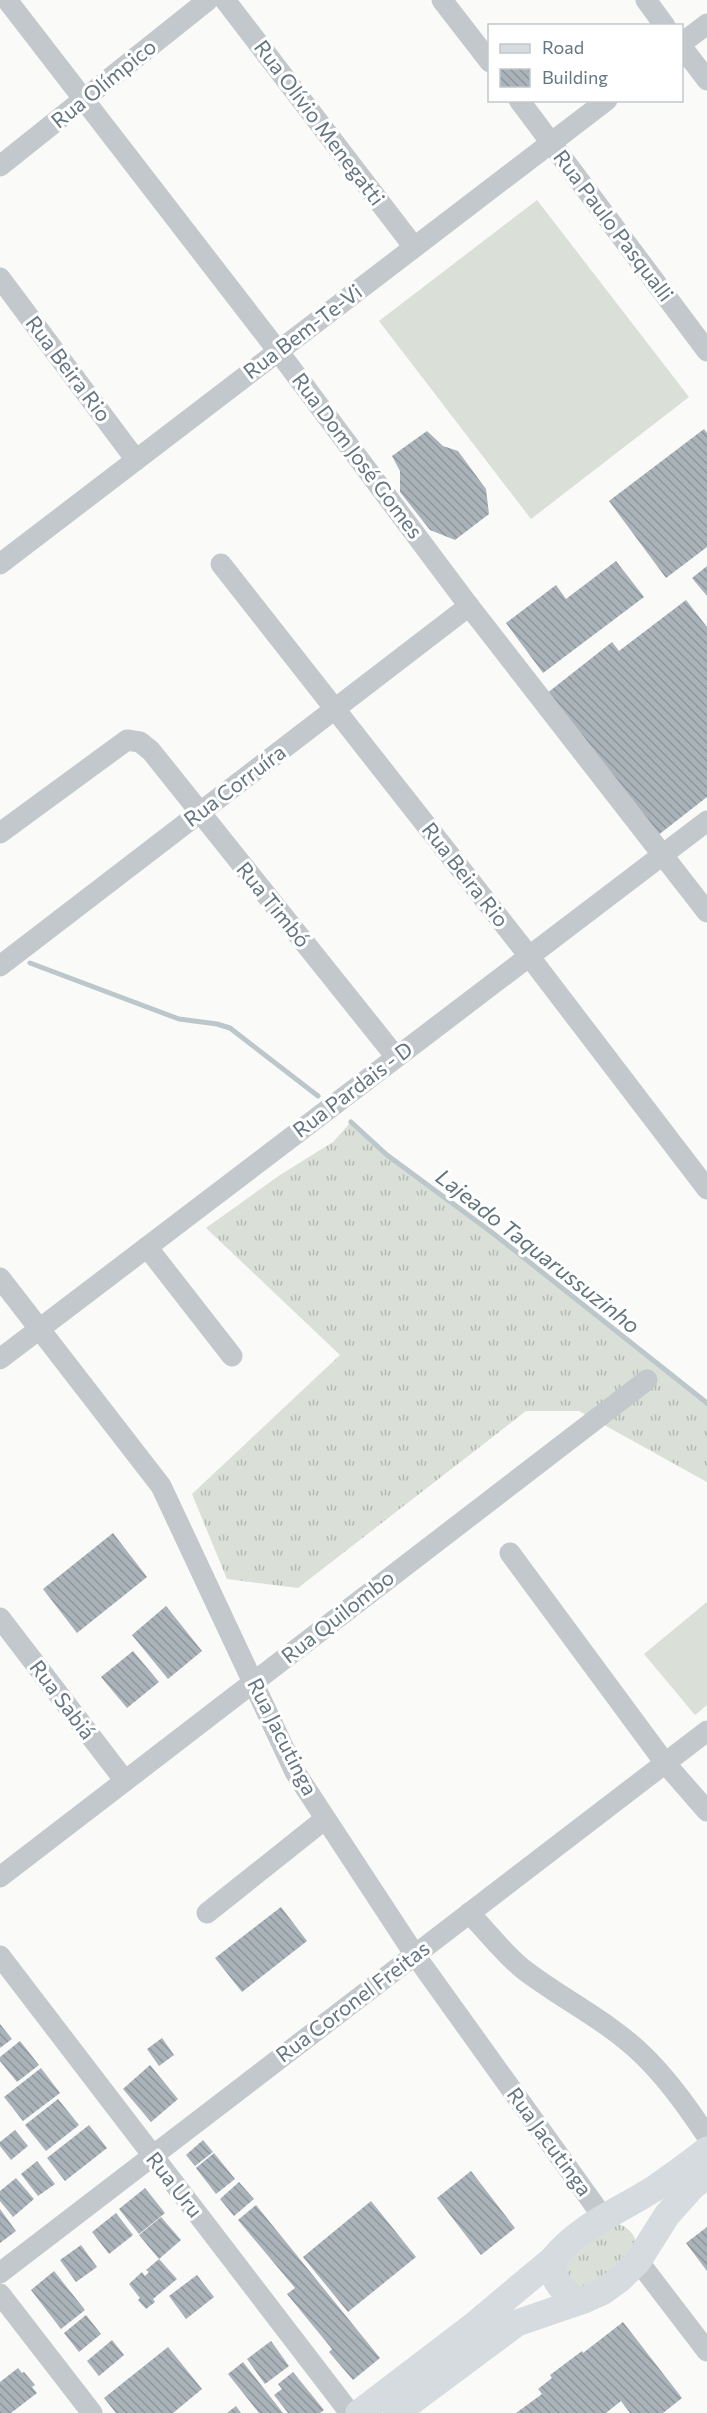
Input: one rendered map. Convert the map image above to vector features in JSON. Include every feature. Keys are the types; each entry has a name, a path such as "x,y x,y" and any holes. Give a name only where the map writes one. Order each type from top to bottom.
{"main road":[{"path":"359,2413 473,2326 553,2259 562,2247 608,2215 655,2188 707,2150"},
{"path":"396,2413 518,2323 602,2292 620,2278 642,2255 667,2215 692,2187 707,2175"},
{"path":"608,2215 622,2212 635,2219 643,2229 646,2239 642,2255"},
{"path":"553,2259 552,2271 555,2280 574,2299 584,2300"}],"street":[{"name":"Rua Dom José Gomes","path":"7,0 278,351 469,606 707,912"},
{"name":"Rua Olímpico","path":"0,166 208,0"},
{"name":"Rua Olívio Menegatti","path":"225,0 414,247"},
{"path":"442,0 488,61"},
{"path":"646,0 664,24"},
{"path":"683,43 707,24"},
{"path":"683,48 707,80"},
{"name":"Rua Paulo Pasqualli","path":"520,102 707,351"},
{"name":"Rua Bem-Te-Vi","path":"1,561 603,102"},
{"name":"Rua Beira Rio","path":"0,278 136,460"},
{"name":"Rua Beira Rio","path":"221,564 707,1189"},
{"name":"Rua Corruíra","path":"0,966 469,606"},
{"name":"Rua Timbó","path":"0,833 127,740 140,742 151,751 199,814 396,1057"},
{"name":"Rua Pardais - D","path":"0,1359 707,821"},
{"path":"147,1247 232,1356"},
{"name":"Rua Jacutinga","path":"0,1278 160,1486 295,1773 415,1955 608,2215"},
{"name":"Rua Quilombo","path":"0,1877 647,1380"},
{"path":"510,1553 665,1763 707,1811"},
{"name":"Rua Sabiá","path":"0,1618 124,1781"},
{"name":"Rua Coronel Freitas","path":"0,2273 707,1731"},
{"path":"207,1913 325,1819"},
{"path":"469,1913 521,1968 613,2029 645,2056 675,2089 707,2136"},
{"name":"Rua Uru","path":"0,1956 350,2413"},
{"path":"642,2255 707,2351"},
{"path":"0,2294 92,2413"}],"green space":[{"path":"537,200 689,397 531,519 379,321"},
{"path":"351,1122 387,1155 494,1234 707,1403 707,1482 579,1411 526,1411 298,1588 227,1579 192,1494 340,1355 206,1228 280,1175 333,1142"},
{"path":"707,1602 707,1705 695,1715 644,1654"},
{"path":"616,2223 624,2227 635,2238 636,2247 602,2283 572,2288 559,2261"}],"building":[{"path":"704,429 707,433 707,547 666,578 609,501"},
{"path":"427,431 443,446 458,451 486,489 489,514 455,540 430,530 400,492 400,471 392,456"},
{"path":"616,561 644,597 543,673 506,623 556,585 566,599"},
{"path":"707,566 707,596 692,578"},
{"path":"686,600 707,627 707,797 657,836 546,694 612,642 619,651"},
{"path":"113,1533 147,1577 77,1633 43,1589"},
{"path":"166,1606 202,1651 168,1679 132,1635"},
{"path":"133,1651 159,1682 127,1708 101,1677"},
{"path":"281,1907 307,1941 242,1992 215,1958"},
{"path":"0,2024 12,2039 0,2048"},
{"path":"162,2038 174,2055 159,2066 147,2049"},
{"path":"20,2041 39,2065 17,2082 0,2061 0,2057"},
{"path":"150,2065 178,2099 151,2122 123,2089"},
{"path":"41,2068 60,2093 23,2121 4,2097"},
{"path":"58,2099 79,2125 46,2151 25,2125"},
{"path":"89,2125 107,2148 65,2181 47,2158"},
{"path":"15,2130 28,2146 11,2160 0,2146 0,2142"},
{"path":"203,2140 213,2152 195,2166 186,2155"},
{"path":"214,2153 235,2179 216,2194 196,2168"},
{"path":"37,2161 55,2184 38,2196 21,2174"},
{"path":"471,2171 515,2228 481,2255 437,2198"},
{"path":"16,2178 34,2199 13,2217 0,2201 0,2191"},
{"path":"239,2182 254,2199 234,2216 220,2199"},
{"path":"145,2188 165,2213 139,2234 119,2209"},
{"path":"371,2201 416,2257 348,2312 303,2257"},
{"path":"256,2205 380,2358 353,2380 329,2352 332,2349 287,2294 295,2288 238,2220"},
{"path":"0,2209 16,2231 0,2243"},
{"path":"116,2213 133,2235 109,2254 92,2232"},
{"path":"161,2217 181,2240 159,2259 139,2235"},
{"path":"707,2227 707,2271 686,2243"},
{"path":"81,2245 97,2267 76,2282 60,2260"},
{"path":"159,2259 177,2279 153,2299 155,2302 146,2309 129,2284 142,2272 145,2276 149,2272 146,2270"},
{"path":"54,2271 85,2310 61,2329 31,2290"},
{"path":"197,2275 214,2297 186,2319 169,2296"},
{"path":"86,2315 101,2334 79,2352 64,2333"},
{"path":"623,2322 682,2398 663,2413 630,2413 621,2401 606,2413 516,2413 542,2394 538,2389 552,2378 550,2375"},
{"path":"112,2340 124,2355 99,2376 87,2361"},
{"path":"271,2341 289,2366 265,2384 247,2359"},
{"path":"168,2347 202,2389 173,2413 116,2413 104,2398"},
{"path":"243,2362 283,2413 259,2413 228,2374"},
{"path":"18,2368 35,2385 32,2387 37,2393 11,2413 0,2413 0,2382"},
{"path":"293,2372 324,2410 320,2413 288,2413 274,2395 282,2389 278,2384"},
{"path":"236,2406 241,2413 227,2413"}],"waterway":[{"name":"Lajeado Taquarussuzinho","path":"30,963 179,1019 230,1028 318,1096"},
{"name":"Lajeado Taquarussuzinho","path":"351,1122 387,1155 494,1234 707,1403"}]}
